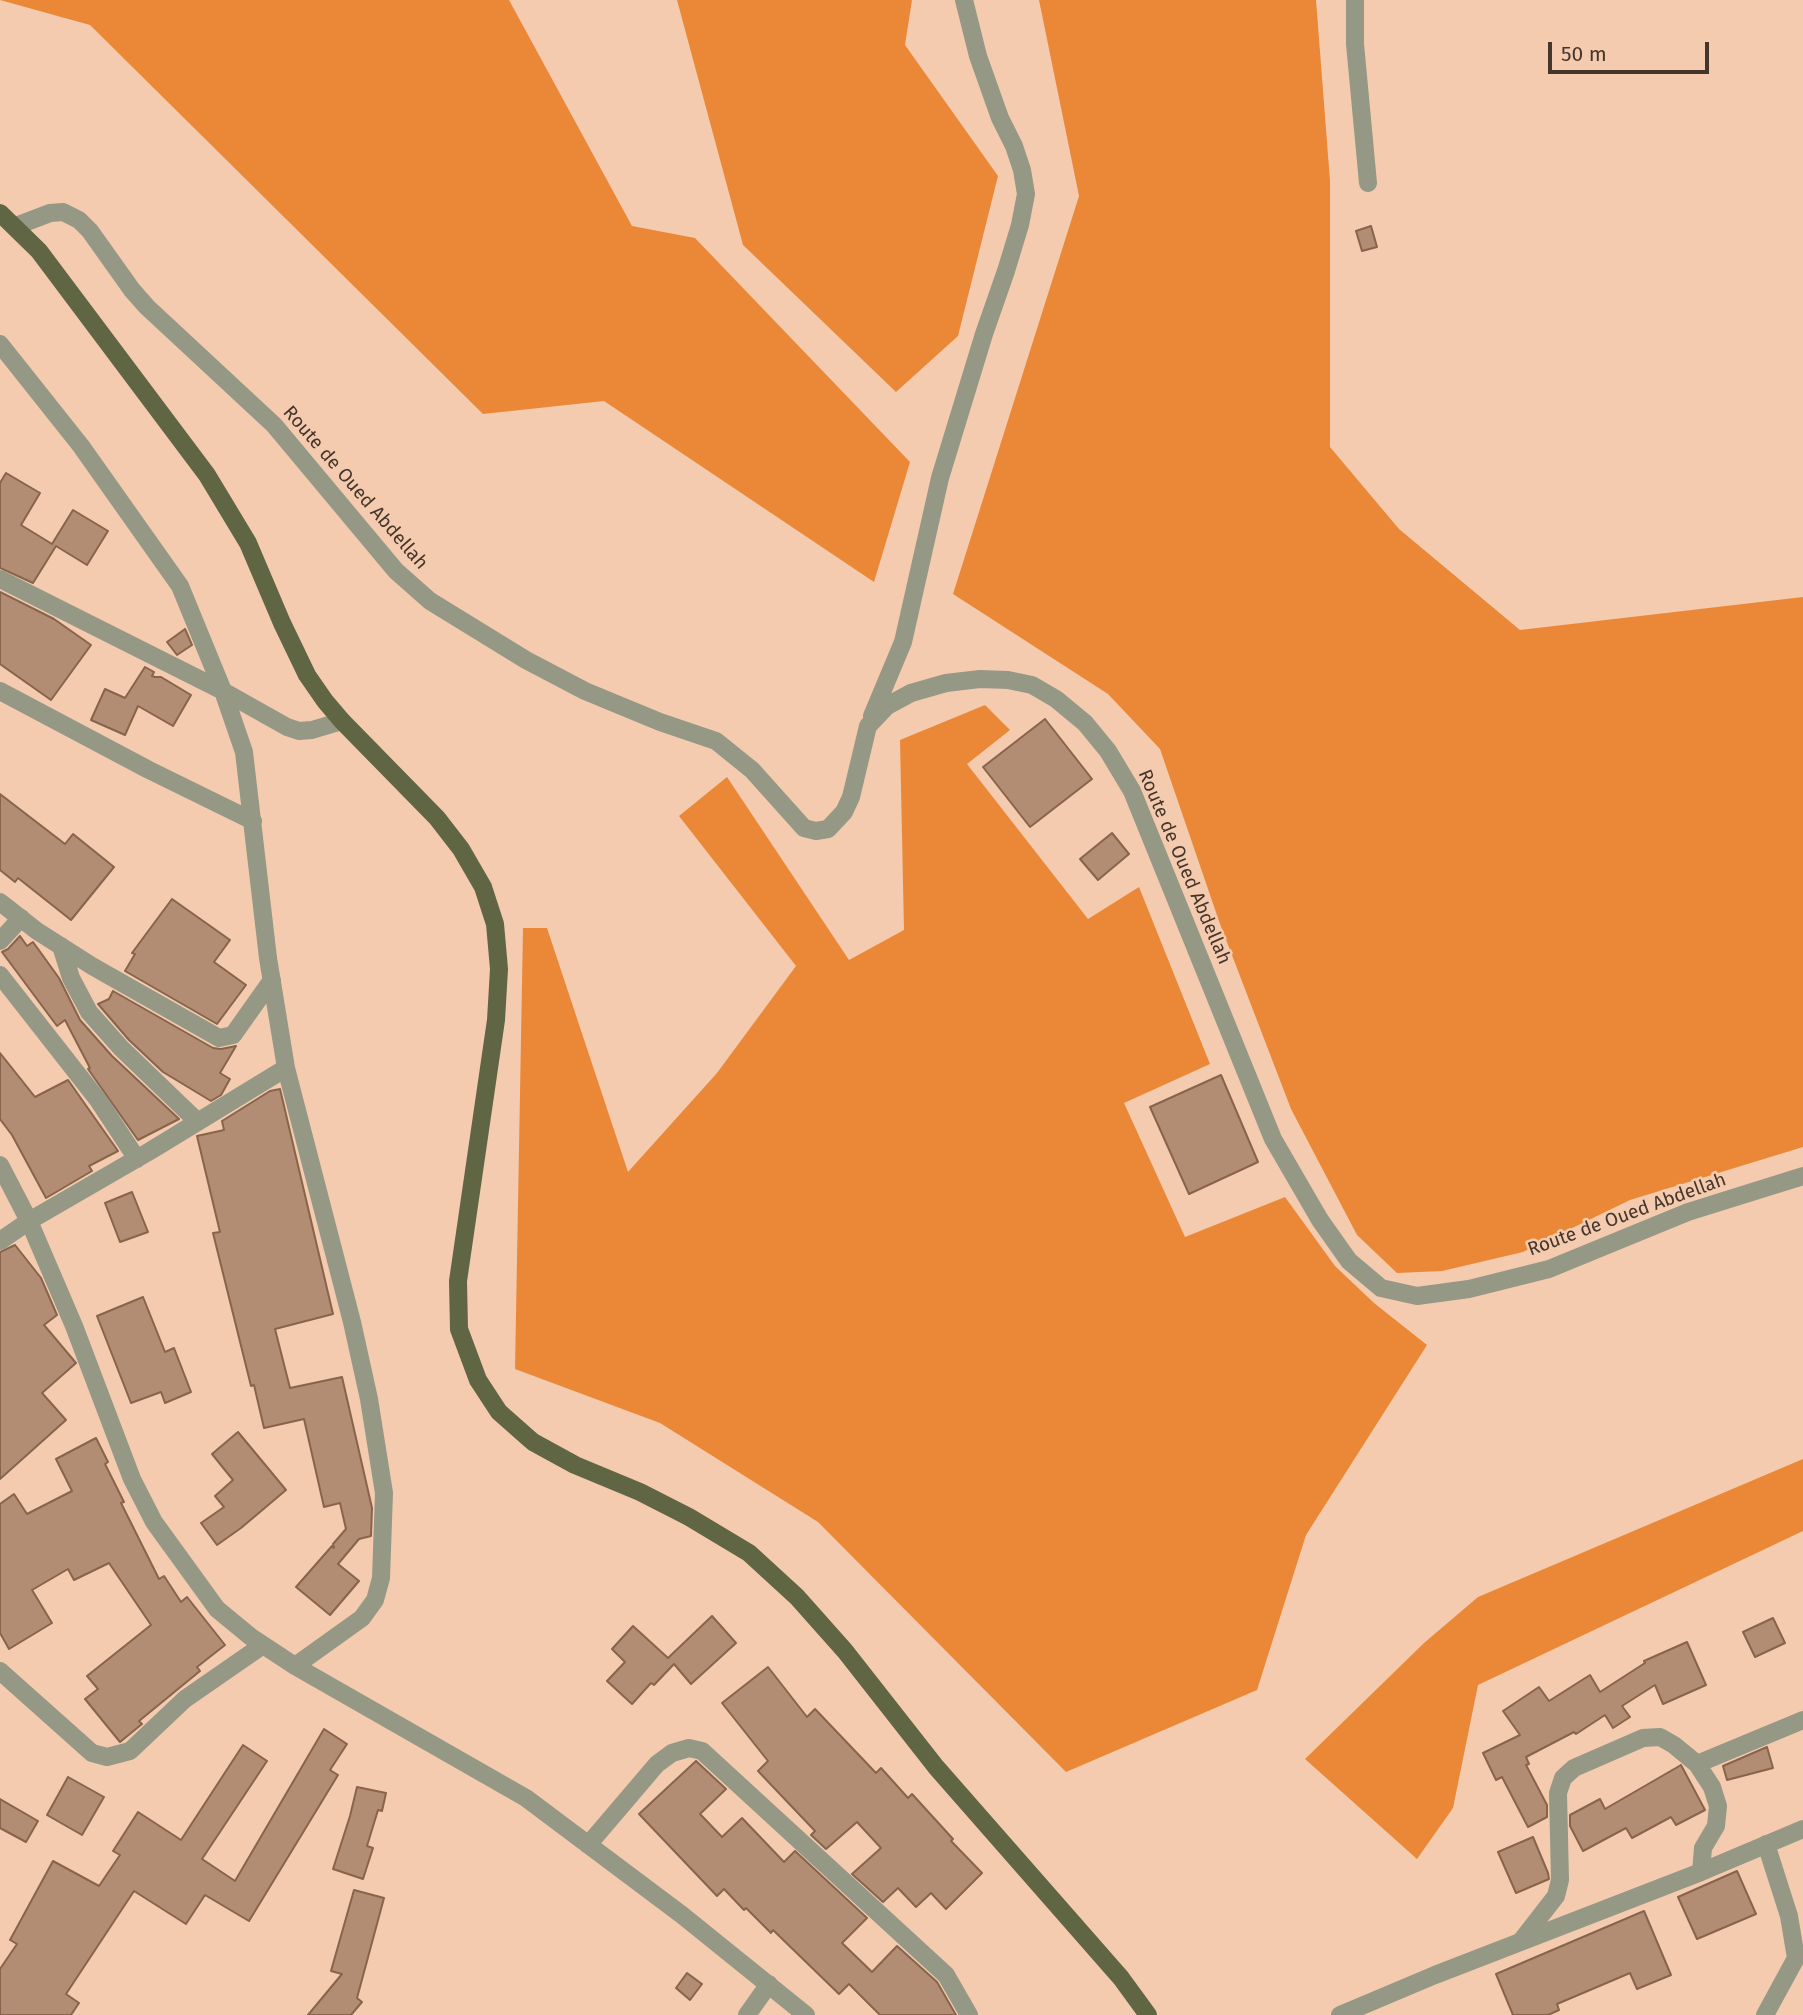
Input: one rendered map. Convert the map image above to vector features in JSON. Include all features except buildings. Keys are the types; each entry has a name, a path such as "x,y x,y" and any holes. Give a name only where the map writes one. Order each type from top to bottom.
{"main road":[{"path":"0,213 16,226 57,275 142,392 207,475 248,543 307,675 342,721 437,818 461,849 483,887 495,924 499,970 496,1020 458,1281 459,1329 478,1380 499,1412 533,1441 575,1465 640,1492 689,1517 748,1553 797,1597 845,1651 936,1767 1103,1958 1148,2015"}],"street":[{"path":"868,726 903,642 940,478 1020,225 1026,194 1014,146 1000,118 982,69 964,0"},
{"path":"1355,0 1356,57 1368,183"},
{"name":"Route de Oued Abdellah","path":"16,226 50,213 63,212 79,220 147,307 274,425 396,571 430,601 526,660 585,691 660,722 716,741 752,770 804,828 828,830 845,812 868,726 887,706 911,693 946,683 980,679 1008,680 1032,685 1056,699 1085,723 1108,751 1132,791 1273,1139 1320,1220 1349,1261 1381,1288 1417,1296 1469,1289 1549,1269 1688,1212 1803,1176"},
{"path":"0,344 81,446 180,586 223,691 244,752 272,980 286,1068 352,1322 369,1399 384,1493 381,1578 375,1600 362,1618 295,1666"},
{"path":"0,579 223,691 287,727 299,731 312,730 342,721"},
{"path":"0,691 149,770 253,821"},
{"path":"0,902 61,946 219,1038 233,1035 272,980"},
{"path":"0,941 21,918"},
{"path":"61,946 71,978 89,1012 121,1048 198,1122"},
{"path":"0,975 98,1100 137,1159"},
{"path":"0,1241 29,1221 286,1068"},
{"path":"0,1164 29,1221 74,1326 132,1479 154,1522 217,1609 295,1666 526,1798 806,2015"},
{"path":"0,1671 92,1754 107,1757 130,1751 185,1699 263,1645"},
{"path":"1696,1764 1803,1720"},
{"path":"1518,1944 1556,1896 1560,1880 1558,1793 1563,1778 1574,1768 1643,1738 1660,1737 1696,1764 1712,1787 1718,1806 1716,1826 1703,1848 1701,1872"},
{"path":"588,1845 657,1764 672,1753 689,1748 702,1751 946,1975 969,2015"},
{"path":"1340,2015 1803,1829"},
{"path":"1765,2015 1799,1961 1789,1916 1766,1844"},
{"path":"747,2015 769,1984"}],"shaded area":[{"path":"0,0 509,0 632,226 695,238 910,462 874,582 604,401 483,414 90,25"},
{"path":"677,0 912,0 905,45 998,176 958,336 896,392 743,245"},
{"path":"1039,0 1316,0 1330,181 1330,447 1399,529 1520,630 1803,597 1803,1147 1630,1200 1523,1252 1442,1271 1397,1273 1357,1235 1291,1109 1220,924 1160,749 1108,694 953,594 1079,196"},
{"path":"985,705 1010,730 967,764 1088,919 1139,887 1210,1064 1124,1103 1185,1237 1285,1197 1335,1266 1374,1303 1427,1345 1306,1535 1257,1690 1066,1772 818,1522 660,1423 515,1369 523,928 547,928 628,1172 717,1073 796,966 679,816 727,777 849,960 904,930 900,740"},
{"path":"1803,1459 1803,1531 1478,1685 1453,1808 1417,1859 1305,1759 1424,1643 1478,1597"}]}
